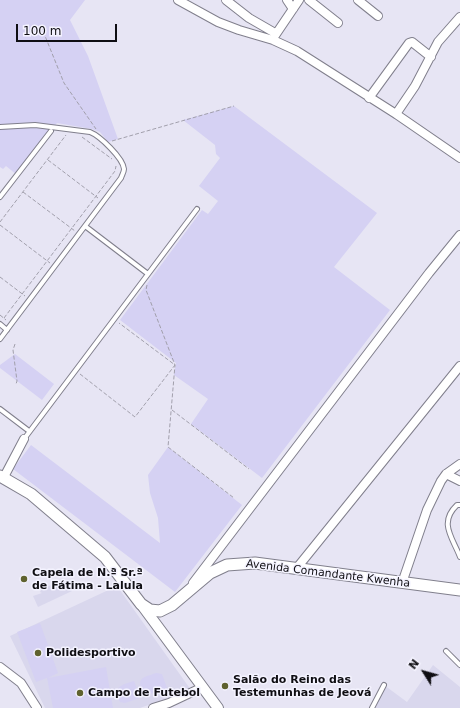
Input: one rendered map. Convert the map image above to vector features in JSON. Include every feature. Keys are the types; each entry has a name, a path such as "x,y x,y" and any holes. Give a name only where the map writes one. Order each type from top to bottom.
{"main road":[{"path":"2,476 31,494 48,507 61,520 105,557 141,604"},
{"name":"Avenida Comandante Kwenha","path":"141,604 150,610 160,611 172,605 210,573 227,565 255,563 460,590"}],"street":[{"path":"178,0 218,22 239,30 274,36"},
{"path":"226,0 274,36 396,114 460,158"},
{"path":"287,0 293,8"},
{"path":"274,36 299,0"},
{"path":"309,0 338,23"},
{"path":"358,0 378,16"},
{"path":"396,114 415,86 438,42 460,17"},
{"path":"369,98 409,43 412,42 431,57"},
{"path":"185,593 424,279 460,235"},
{"path":"296,569 460,366"},
{"path":"2,476 24,439"},
{"path":"402,583 427,510 440,481 446,474 460,464"},
{"path":"446,474 460,481"},
{"path":"141,604 218,708"},
{"path":"0,667 21,683 37,708"},
{"path":"153,708 171,706 203,687"}],"lane":[{"path":"0,127 35,125 85,131 96,134 106,143 120,161 124,171 121,178 0,339"},
{"path":"0,197 50,131"},
{"path":"24,439 197,209"},
{"path":"85,226 148,274"},
{"path":"0,324 7,330"},
{"path":"0,409 30,431"},
{"path":"460,505 457,505 452,510 448,520 448,532 460,557"},
{"path":"446,651 460,665"},
{"path":"372,708 384,685"}],"path":[{"path":"41,26 64,83 98,131"},
{"path":"106,143 234,106"},
{"path":"0,222 67,133"},
{"path":"81,136 113,160"},
{"path":"47,159 103,202"},
{"path":"4,318 116,169 115,162"},
{"path":"23,192 79,234"},
{"path":"0,225 54,267"},
{"path":"148,274 146,290 175,365 168,448 234,498"},
{"path":"0,277 30,300"},
{"path":"0,315 12,324"},
{"path":"114,319 175,365"},
{"path":"15,344 13,350 17,381 16,384"},
{"path":"75,371 135,417 175,365"},
{"path":"172,409 249,469"}],"shaded area":[{"path":"0,0 85,0 70,20 88,56 118,139 108,142 100,132 92,129 57,123 17,175 6,166 3,169 0,167"},
{"path":"234,106 377,213 334,267 390,310 262,478 191,424 208,399 174,375 176,363 120,320 202,210 208,214 218,201 199,186 220,158 216,154 215,145 183,120"},
{"path":"15,354 54,384 42,400 0,368 0,365"},
{"path":"31,445 160,543 158,518 150,493 148,475 168,447 242,505 175,592 13,469"},
{"path":"68,580 72,591 38,607 33,596 42,593 40,592 42,589 51,585 52,587"},
{"path":"117,586 191,690 140,708 45,708 10,636"},
{"name":"Campo de Futebol","path":"40,623 58,673 48,678 106,667 113,708 53,708 47,678 36,682 17,632"},
{"path":"433,665 460,687 460,708 372,708 384,685 407,702"},
{"path":"156,673 162,674 167,688 144,696 140,682 141,680"},
{"path":"134,681 140,698 125,703 120,702 117,693 119,687"}],"place":[{"name":"Capela de N.ª Sr.ª de Fátima - Lalula","path":"24,579"},
{"name":"Polidesportivo","path":"38,653"},
{"name":"Salão do Reino das Testemunhas de Jeová","path":"225,686"},
{"name":"Campo de Futebol","path":"80,693"}]}
